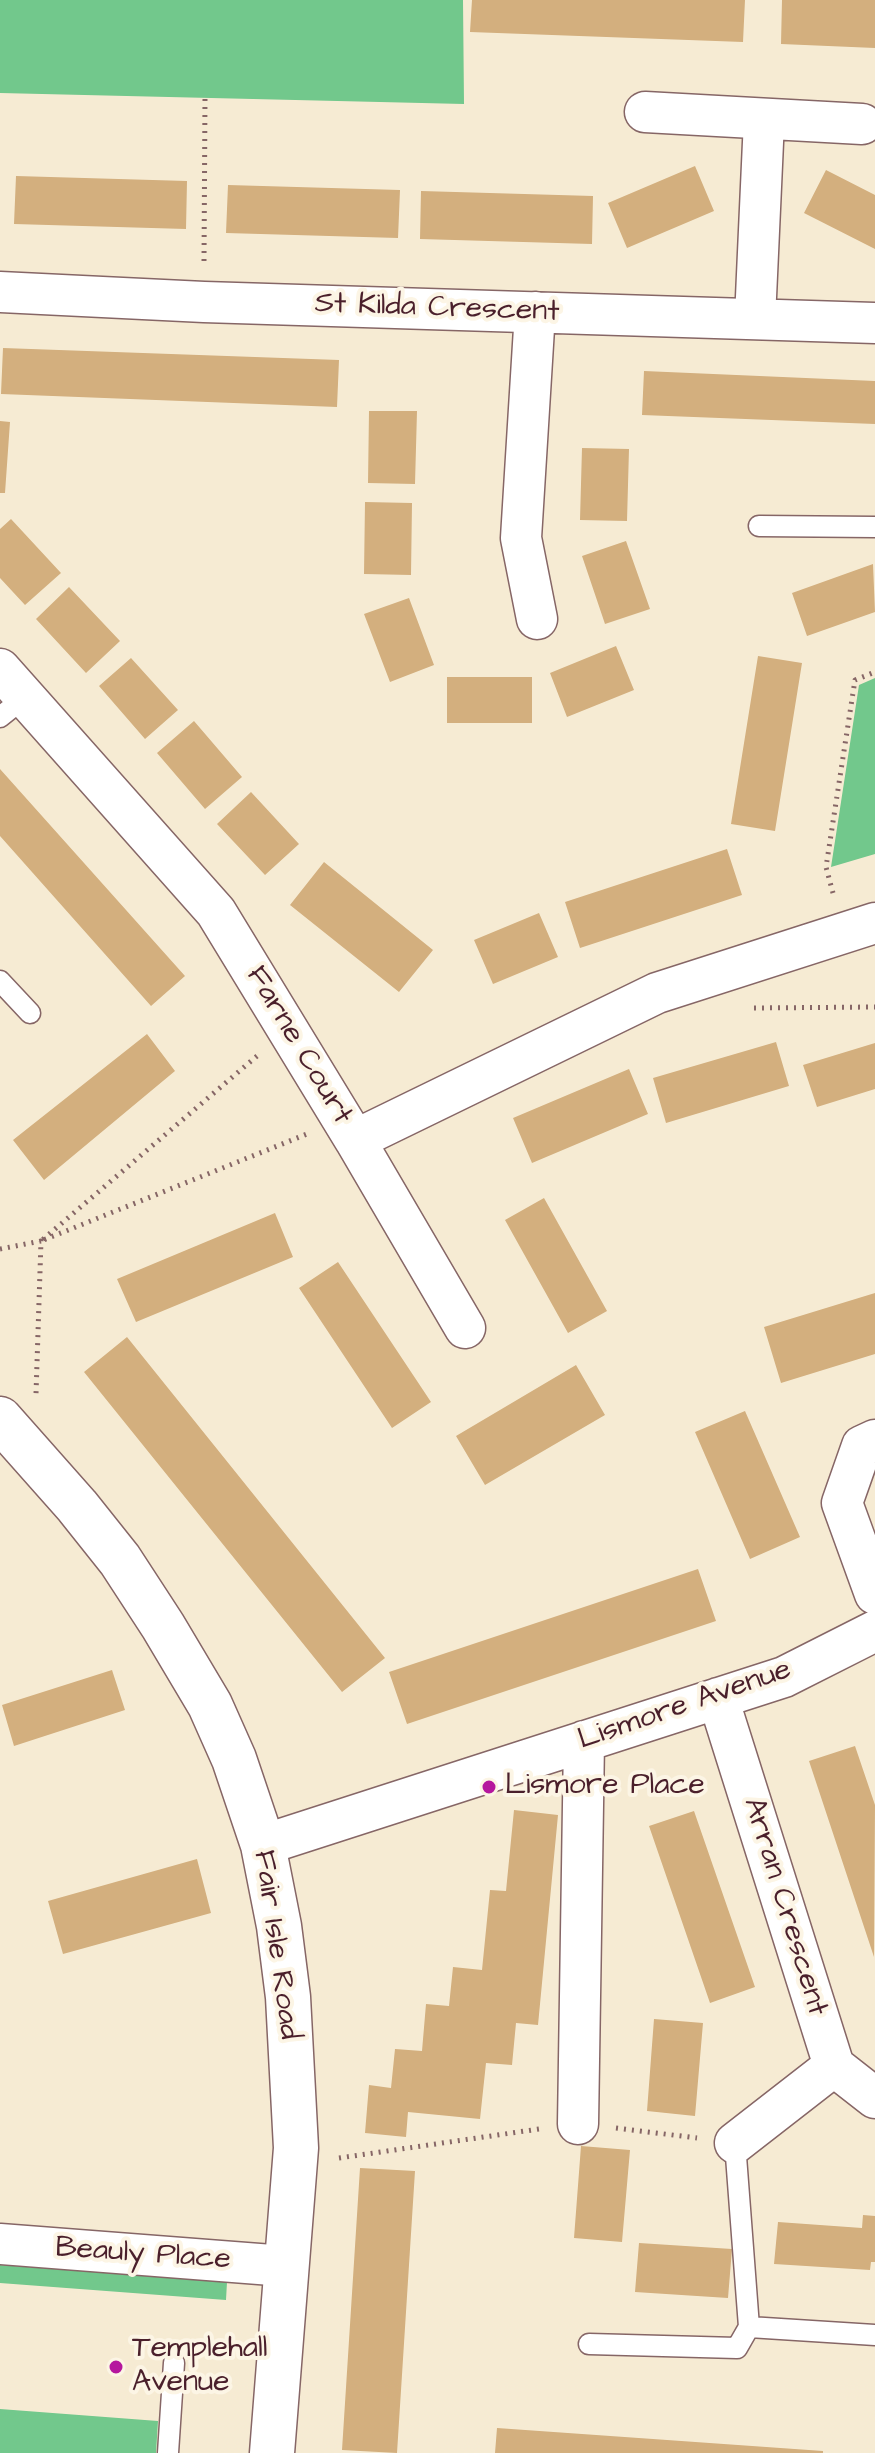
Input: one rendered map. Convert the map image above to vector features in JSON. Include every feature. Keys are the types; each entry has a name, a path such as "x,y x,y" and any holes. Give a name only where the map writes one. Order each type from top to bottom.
{"street":[{"path":"645,112 862,124"},
{"path":"755,319 764,120"},
{"name":"St Kilda Crescent","path":"0,292 204,302 875,323"},
{"path":"535,312 521,538 537,619"},
{"name":"Farne Court","path":"8,694 216,912 348,1130 657,993 859,928"},
{"path":"348,1130 465,1328"},
{"name":"Fair Isle Road","path":"0,1419 120,1560 210,1705 234,1759 263,1845 279,1926 288,1997 296,2148 272,2453"},
{"path":"875,1440 862,1446 842,1503 875,1594"},
{"name":"Lismore Avenue","path":"263,1845 784,1677 875,1631"},
{"name":"Arran Crescent","path":"718,1698 834,2066"},
{"path":"578,2124 584,1741"},
{"path":"735,2143 834,2066 875,2098"},
{"name":"Beauly Place","path":"0,2244 285,2266"}],"lane":[{"path":"759,526 875,527"},
{"path":"0,981 30,1013"},
{"path":"589,2344 737,2348 749,2327 735,2143"},
{"path":"749,2327 875,2335"},
{"path":"168,2453 174,2363"}],"path":[{"path":"204,302 205,98"},
{"path":"859,928 826,867 855,680 875,672"},
{"path":"33,1456 41,1241 288,1030"},
{"path":"0,1249 41,1241 348,1130"},
{"path":"294,2165 578,2124 735,2143"}],"green space":[{"path":"0,0 463,0 464,104 0,93"},
{"path":"875,678 875,854 831,867 859,685"},
{"path":"0,2265 227,2282 226,2300 0,2283"},
{"path":"0,2409 158,2421 156,2453 0,2453"}],"building":[{"path":"472,0 745,0 743,42 470,32"},
{"path":"782,0 875,0 875,48 781,44"},
{"path":"695,166 714,211 627,248 608,203"},
{"path":"826,170 875,195 875,249 804,213"},
{"path":"16,176 187,181 186,229 14,224"},
{"path":"228,185 400,190 398,238 226,233"},
{"path":"421,191 593,196 592,244 420,239"},
{"path":"3,348 339,360 337,407 1,394"},
{"path":"644,371 875,381 875,424 642,415"},
{"path":"369,411 417,411 415,484 368,483"},
{"path":"0,421 10,422 5,493 0,493"},
{"path":"582,448 629,449 627,521 580,520"},
{"path":"365,502 412,503 411,575 364,574"},
{"path":"11,519 61,573 25,605 0,578 0,529"},
{"path":"626,541 650,609 605,624 582,556"},
{"path":"873,564 875,612 807,636 792,593"},
{"path":"69,587 120,641 86,673 36,619"},
{"path":"409,598 434,665 390,682 364,614"},
{"path":"616,646 634,690 567,717 550,673"},
{"path":"758,656 802,663 775,831 731,824"},
{"path":"131,658 178,710 145,739 99,686"},
{"path":"447,677 532,677 532,723 447,723"},
{"path":"194,721 242,777 205,809 157,753"},
{"path":"0,769 185,976 151,1006 0,836"},
{"path":"251,792 299,844 265,875 217,824"},
{"path":"727,849 742,895 580,948 565,902"},
{"path":"324,862 433,950 399,992 290,905"},
{"path":"539,913 558,957 493,984 474,940"},
{"path":"147,1034 175,1071 44,1180 13,1140"},
{"path":"776,1042 789,1086 666,1123 653,1078"},
{"path":"875,1043 875,1089 817,1107 803,1065"},
{"path":"629,1069 648,1114 532,1163 513,1118"},
{"path":"544,1198 607,1311 568,1333 505,1220"},
{"path":"275,1213 293,1257 136,1322 117,1279"},
{"path":"338,1262 431,1402 392,1428 299,1288"},
{"path":"875,1293 875,1354 781,1383 764,1327"},
{"path":"127,1337 385,1658 342,1692 84,1372"},
{"path":"576,1365 605,1415 485,1485 456,1436"},
{"path":"745,1411 800,1537 750,1559 695,1432"},
{"path":"698,1569 716,1621 407,1724 389,1672"},
{"path":"112,1670 125,1710 14,1746 2,1705"},
{"path":"855,1746 875,1805 874,1957 809,1761"},
{"path":"514,1810 558,1815 538,2025 516,2023 512,2065 486,2063 480,2119 408,2112 406,2137 365,2133 369,2085 391,2088 395,2049 422,2051 426,2004 449,2006 453,1967 482,1970 490,1890 506,1891"},
{"path":"694,1811 755,1987 710,2003 649,1826"},
{"path":"197,1859 211,1913 63,1954 48,1901"},
{"path":"654,2019 703,2023 695,2116 647,2111"},
{"path":"581,2146 630,2150 622,2242 574,2238"},
{"path":"360,2168 415,2171 397,2453 342,2450"},
{"path":"863,2215 875,2216 875,2262 871,2262 870,2270 774,2264 778,2222 862,2228"},
{"path":"639,2243 732,2249 728,2298 635,2292"},
{"path":"497,2428 823,2451 823,2453 495,2453"}],"place":[{"name":"Lismore Place","path":"489,1787"},
{"name":"Templehall Avenue","path":"116,2367"}]}
